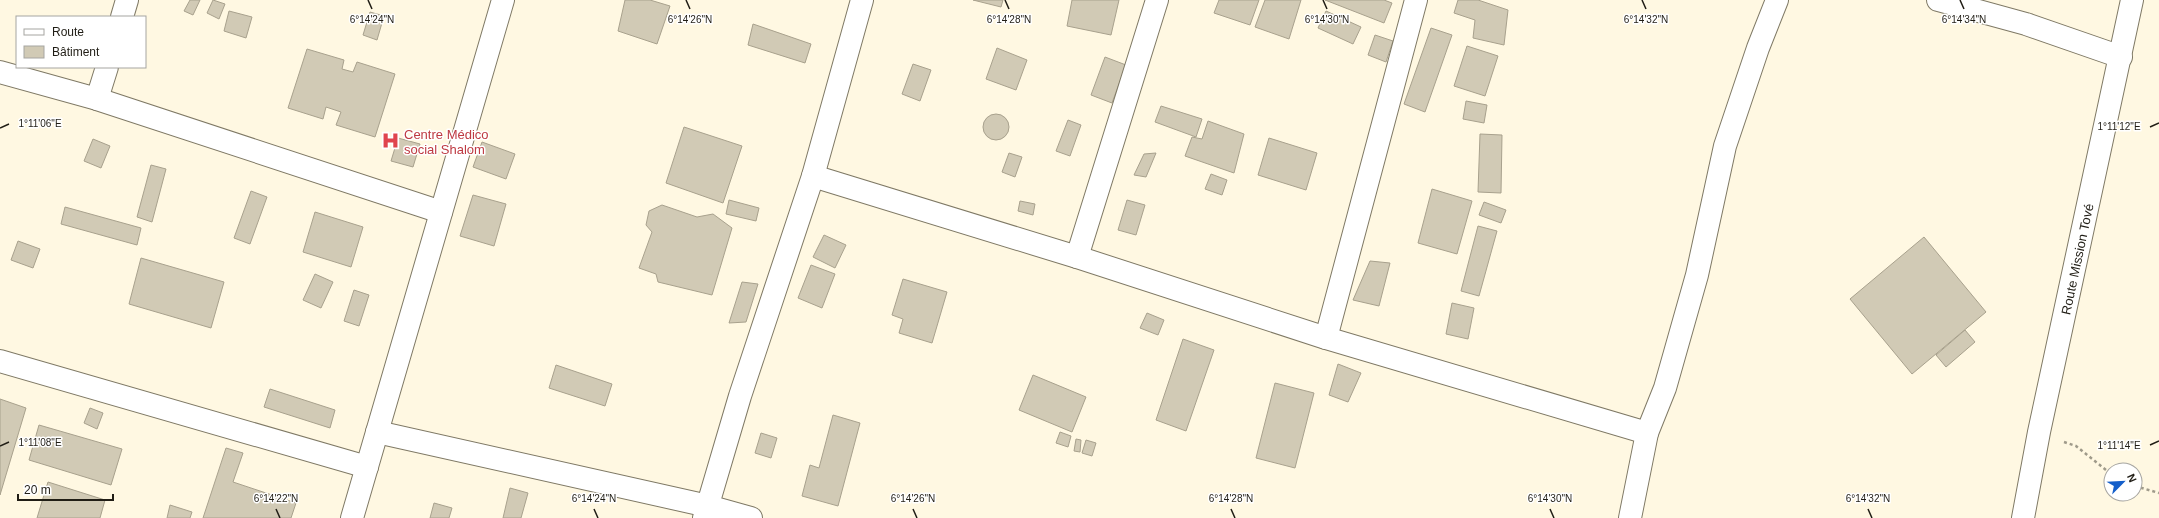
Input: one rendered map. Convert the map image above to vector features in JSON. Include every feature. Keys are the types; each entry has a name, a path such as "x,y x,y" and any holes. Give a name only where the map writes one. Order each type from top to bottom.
{"street":[{"path":"122,16 127,0"},
{"path":"352,518 503,0"},
{"path":"706,512 740,396 814,176 862,0"},
{"path":"1077,257 1157,0"},
{"path":"1326,338 1416,0"},
{"path":"1630,518 1647,433 1665,388 1697,275 1725,146 1758,48 1777,0"},
{"path":"1938,0 2026,24 2121,57"},
{"name":"Route Mission Tové","path":"2023,518 2039,432 2121,57 2132,0"},
{"path":"97,99 107,68"},
{"path":"0,72 97,99 441,212"},
{"path":"814,176 1077,257 1326,338 1647,433"},
{"path":"0,361 367,467"},
{"path":"377,432 706,512 752,518"}],"path":[{"path":"2039,432 2076,446 2103,468"},
{"path":"2143,488 2159,493"}],"building":[{"path":"190,0 200,0 193,15 184,11"},
{"path":"213,0 225,4 219,19 207,13"},
{"path":"625,0 650,0 670,6 657,44 618,31"},
{"path":"973,0 1003,0 1001,7"},
{"path":"1072,0 1119,0 1111,35 1067,26"},
{"path":"1219,0 1259,0 1250,25 1214,13"},
{"path":"1265,0 1301,0 1289,39 1255,27"},
{"path":"1325,0 1384,0 1392,3 1384,23"},
{"path":"1458,0 1478,0 1508,10 1504,45 1473,38 1475,20 1454,13"},
{"path":"229,11 252,17 246,38 224,31"},
{"path":"1326,11 1361,27 1353,44 1318,28"},
{"path":"370,12 384,16 377,40 363,35"},
{"path":"753,24 811,44 805,63 748,45"},
{"path":"1431,28 1452,35 1425,112 1404,104"},
{"path":"1375,35 1393,41 1386,62 1368,55"},
{"path":"1467,46 1498,56 1485,96 1454,86"},
{"path":"997,48 1027,60 1016,90 986,79"},
{"path":"307,49 344,60 342,69 353,72 357,62 395,74 375,137 336,125 341,112 326,107 323,119 288,108"},
{"path":"1105,57 1126,65 1112,103 1091,95"},
{"path":"913,64 931,70 920,101 902,94"},
{"path":"1466,101 1487,105 1484,123 1463,119"},
{"path":"1161,106 1202,119 1196,137 1155,122"},
{"path":"996,114 1005,118 1009,127 1005,136 996,140 987,136 983,127 987,118"},
{"path":"1068,120 1081,125 1070,156 1056,151"},
{"path":"1208,121 1244,134 1234,173 1185,156 1192,137 1202,139"},
{"path":"684,127 742,146 723,203 666,183"},
{"path":"1480,134 1502,135 1501,193 1478,192"},
{"path":"398,138 420,144 413,167 391,161"},
{"path":"1269,138 1317,153 1306,190 1258,175"},
{"path":"93,139 110,146 101,168 84,161"},
{"path":"482,142 515,154 506,179 473,167"},
{"path":"1009,153 1022,157 1015,177 1002,172"},
{"path":"1156,153 1146,177 1134,175 1144,154"},
{"path":"151,165 166,169 152,222 137,217"},
{"path":"1211,174 1227,180 1222,195 1205,189"},
{"path":"1432,189 1472,201 1457,254 1418,243"},
{"path":"251,191 267,197 250,244 234,238"},
{"path":"473,195 506,204 494,246 460,236"},
{"path":"729,200 759,208 756,221 726,214"},
{"path":"1127,200 1145,205 1136,235 1118,230"},
{"path":"1020,201 1035,204 1033,215 1018,211"},
{"path":"1484,202 1506,210 1501,223 1479,215"},
{"path":"662,205 697,217 713,214 732,228 712,295 658,282 656,274 639,268 652,232 646,225 649,211"},
{"path":"65,207 141,228 137,245 61,224"},
{"path":"315,212 363,227 351,267 303,252"},
{"path":"1478,226 1497,231 1479,296 1461,291"},
{"path":"824,235 846,245 835,268 813,257"},
{"path":"1924,237 1986,312 1912,374 1850,299"},
{"path":"18,241 40,249 33,268 11,260"},
{"path":"141,258 224,282 211,328 129,304"},
{"path":"1370,261 1390,263 1379,306 1353,300"},
{"path":"811,265 835,274 822,308 798,298"},
{"path":"315,274 333,282 321,308 303,300"},
{"path":"903,279 947,292 932,343 899,333 903,319 892,315"},
{"path":"742,282 758,284 746,322 729,323"},
{"path":"354,290 369,295 359,326 344,321"},
{"path":"1452,303 1474,308 1468,339 1446,334"},
{"path":"1147,313 1164,320 1158,335 1140,328"},
{"path":"1965,330 1975,342 1946,367 1936,355"},
{"path":"1183,339 1214,350 1186,431 1156,420"},
{"path":"1338,364 1361,373 1348,402 1329,395"},
{"path":"556,365 612,384 605,406 549,388"},
{"path":"1033,375 1086,397 1072,432 1019,410"},
{"path":"1275,383 1314,393 1295,468 1256,458"},
{"path":"270,389 335,410 330,428 264,407"},
{"path":"0,399 26,408 0,495"},
{"path":"90,408 103,413 97,429 84,423"},
{"path":"833,415 860,423 838,506 802,496 810,465 819,468"},
{"path":"39,425 122,449 111,485 29,460"},
{"path":"1060,432 1071,436 1068,447 1056,443"},
{"path":"761,433 777,438 771,458 755,453"},
{"path":"1076,439 1081,440 1080,452 1074,451"},
{"path":"1086,440 1096,443 1092,456 1082,453"},
{"path":"226,448 243,453 233,482 296,503 291,518 203,518"},
{"path":"48,482 105,500 100,518 37,518"},
{"path":"510,488 528,493 521,518 503,518"},
{"path":"434,503 452,508 449,518 430,518"},
{"path":"170,505 192,512 190,518 167,518"}],"place":[{"name":"Centre Médico social Shalom","path":"391,141"}]}
